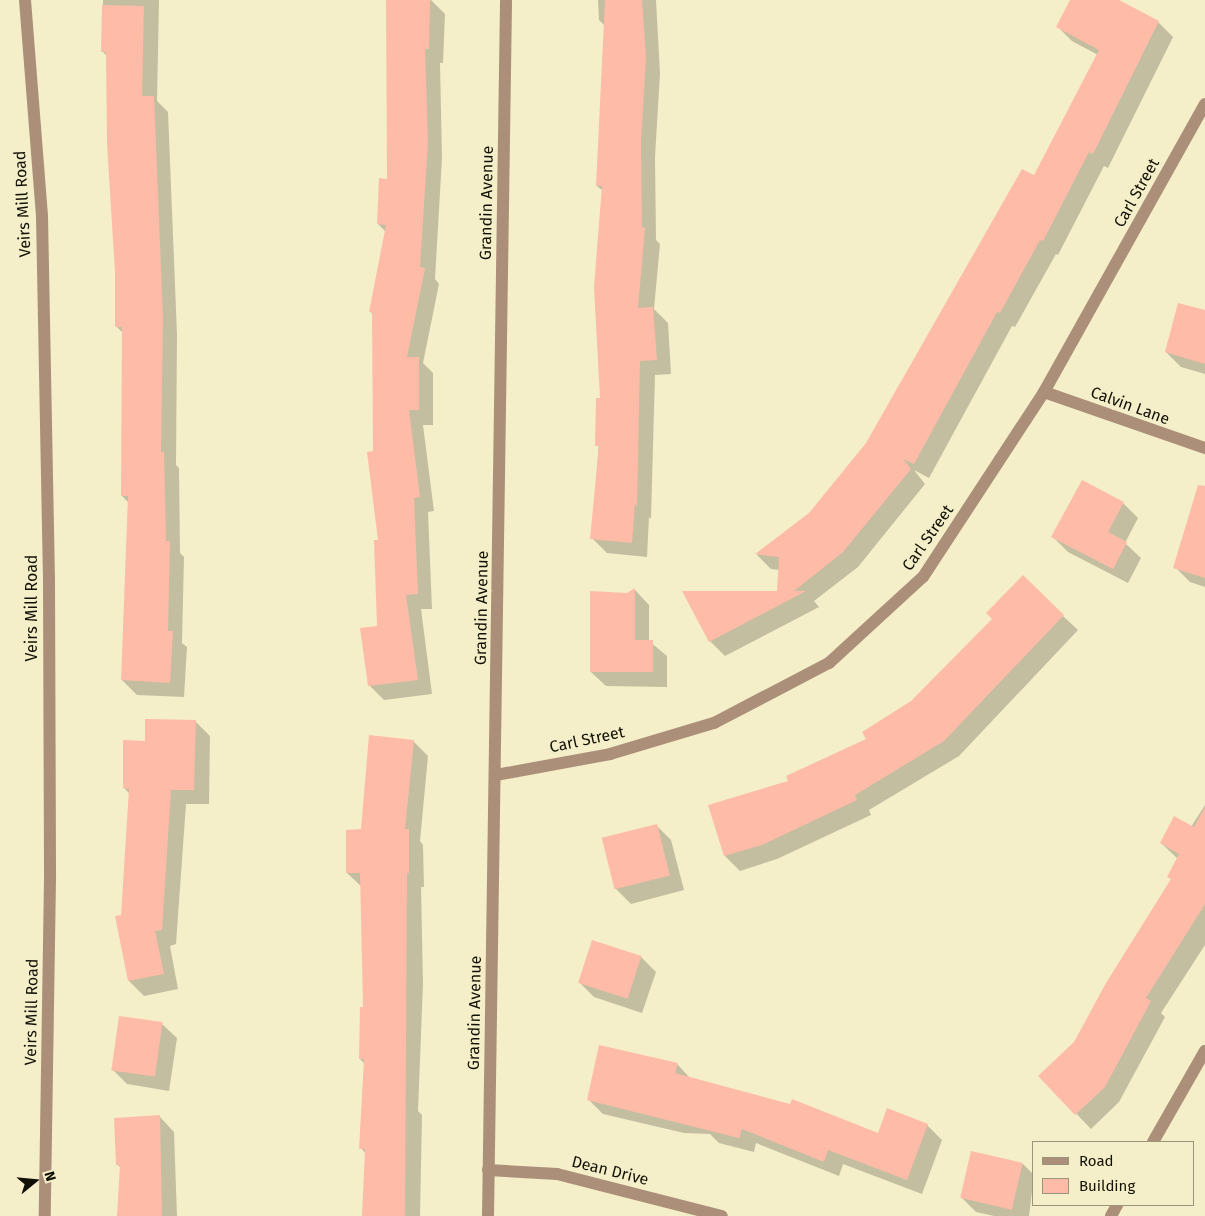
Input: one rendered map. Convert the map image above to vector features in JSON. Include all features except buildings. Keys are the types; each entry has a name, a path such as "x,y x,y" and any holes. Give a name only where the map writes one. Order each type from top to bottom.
{"street":[{"name":"Veirs Mill Road","path":"25,0 42,216 49,571 50,879 45,1216"},
{"name":"Grandin Avenue","path":"488,1216 506,0"},
{"name":"Carl Street","path":"496,775 610,754 714,723 829,663 923,577 1044,392 1205,104"},
{"name":"Calvin Lane","path":"1044,392 1205,448"},
{"path":"1154,1141 1205,1051"},
{"name":"Dean Drive","path":"488,1170 557,1174 722,1216"}]}
